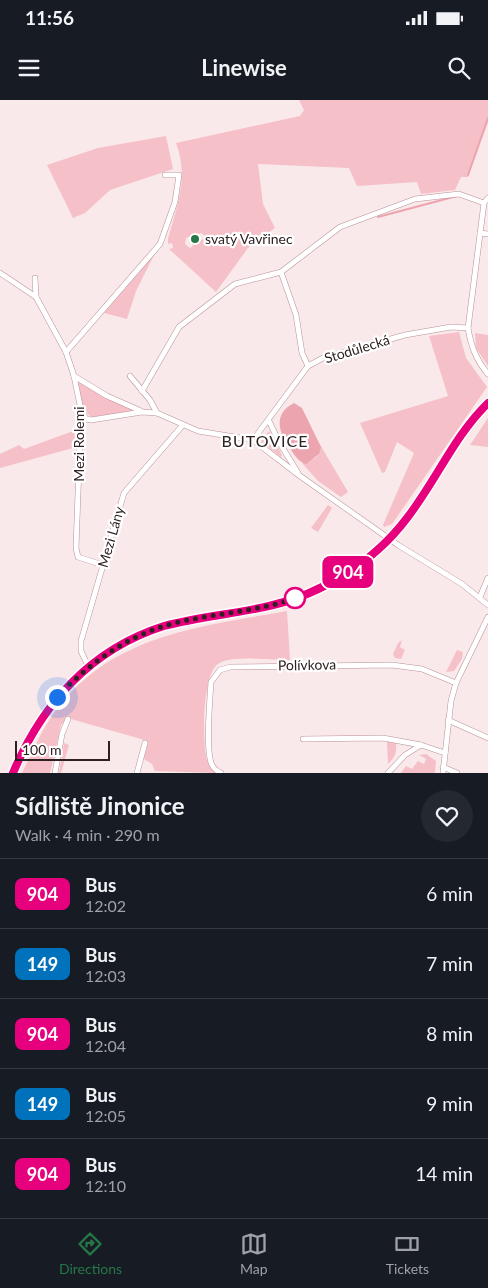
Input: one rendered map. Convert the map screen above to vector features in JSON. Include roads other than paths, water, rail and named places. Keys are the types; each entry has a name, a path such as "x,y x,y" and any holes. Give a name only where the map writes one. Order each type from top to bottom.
{"main road":[{"path":"13,773 35,728 49,707 88,666 110,651 148,631 180,622 270,606 314,592 349,572 390,539 411,513 467,427 488,403"}],"street":[{"path":"66,352 160,244 175,202 179,175 165,175"},
{"path":"142,391 174,334 189,318 235,284 281,272 340,227 415,199 459,194 486,201 468,328 471,346 479,363 488,374"},
{"path":"480,233 488,234"},
{"name":"Mezi Rolemi","path":"0,272 36,297 66,352 74,376 81,410 76,548 78,557 103,565"},
{"path":"281,272 296,315 302,353 308,366"},
{"path":"35,278 36,297"},
{"name":"Stodůlecká","path":"253,440 269,421 308,366 323,358 406,334 451,327 468,328"},
{"path":"74,376 107,396 142,412"},
{"path":"130,376 150,400 156,413"},
{"path":"81,410 86,419 91,420 142,412 156,413 182,426 212,434 253,440 300,476 390,539 480,597 488,605"},
{"path":"269,421 279,442 300,476"},
{"name":"Mezi Lány","path":"88,666 81,644 124,493 182,426"},
{"path":"480,597 488,578"},
{"path":"456,773 443,770 448,720 456,683 488,617"},
{"name":"Polívkova","path":"221,773 215,769 210,760 211,682 218,672 230,667 392,665 422,669 456,683"},
{"path":"55,773 62,734 68,719"},
{"path":"448,720 488,738"},
{"path":"303,739 383,738 445,753"},
{"path":"137,773 145,743"},
{"path":"388,773 405,755 421,746"}],"waterway":[{"path":"468,175 488,118"},
{"path":"378,217 457,196"}],"place":[{"name":"svatý Vavřinec","path":"195,239"}],"district":[{"name":"BUTOVICE","path":"265,441"}]}
